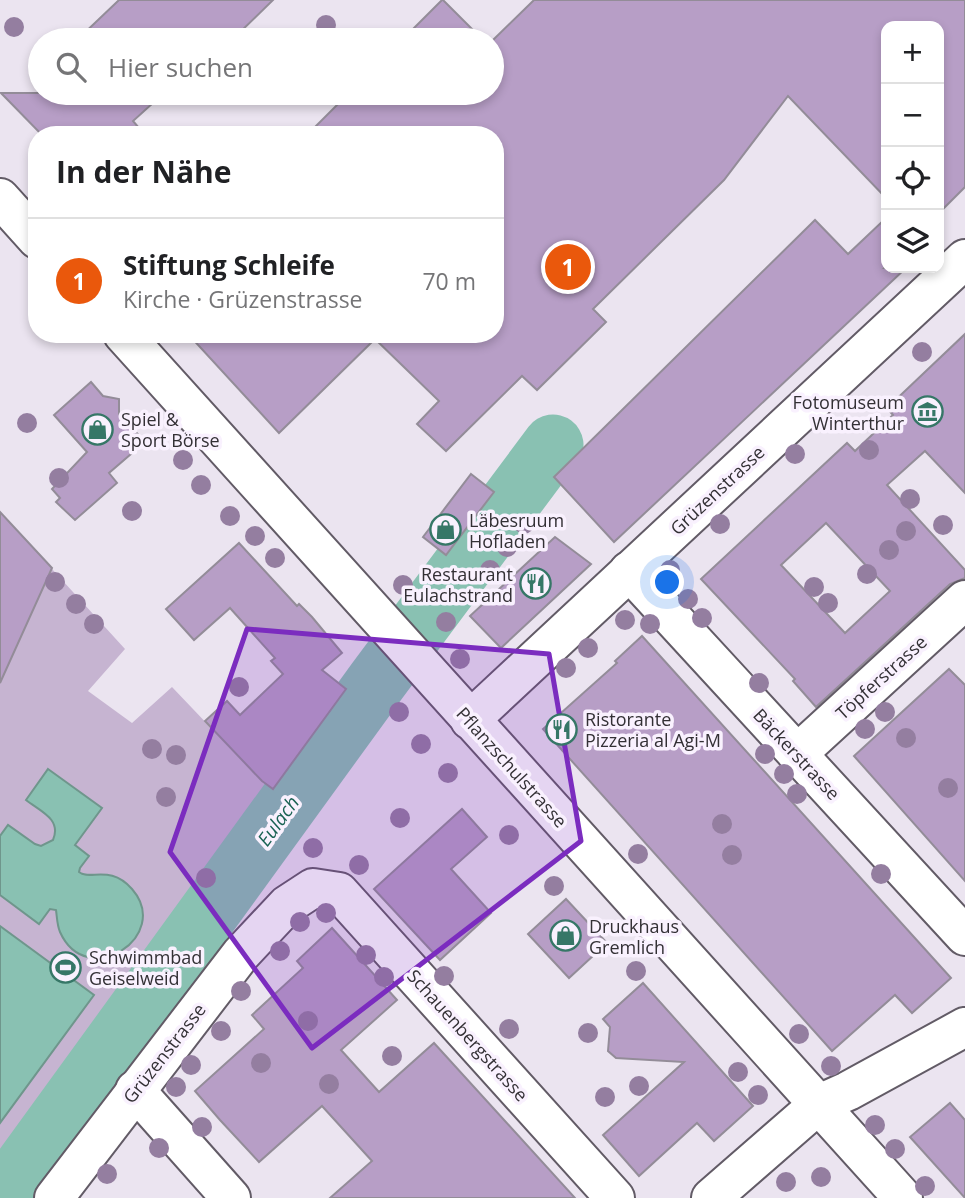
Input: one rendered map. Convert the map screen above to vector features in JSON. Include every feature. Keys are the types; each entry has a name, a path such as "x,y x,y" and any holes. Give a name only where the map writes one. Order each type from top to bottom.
{"street":[{"path":"0,198 28,229"},
{"name":"Grüzenstrasse","path":"470,720 965,259"},
{"name":"Pflanzschulstrasse","path":"131,343 903,1198"},
{"name":"Bäckerstrasse","path":"629,571 965,936"},
{"name":"Töpferstrasse","path":"797,754 965,600"},
{"name":"Grüzenstrasse","path":"54,1198 241,954 287,905 313,888"},
{"name":"Schauenbergstrasse","path":"313,888 339,892 614,1198"},
{"path":"711,1198 819,1104 965,1027"},
{"path":"135,1090 231,1198"}],"highlighted area":[{"path":"247,629 549,654 581,841 312,1048 170,852"}],"shaded area":[{"name":"Schwimmbad Geiselweid","path":"0,512 125,649 88,691 132,723 172,687 274,794 0,1167"},
{"path":"48,769 102,808 75,845 89,856 79,872 108,875 124,881 142,907 142,924 134,939 122,951 105,957 88,957 73,949 60,932 56,910 50,909 39,924 0,895 0,836 8,825 41,846 53,840 55,826 52,821 26,800"},
{"path":"0,926 94,995 0,1123"}],"building":[{"path":"119,0 273,0 244,28 90,28"},
{"path":"443,0 471,28 414,28"},
{"path":"534,0 965,0 965,187 944,208 944,21 881,21 881,193 788,96 724,180 593,309 606,322 537,390 522,376 446,451 417,424 439,401 379,343 504,343 504,126 316,126 337,105 504,105 504,29"},
{"path":"1,93 28,93 28,105 151,105 133,121 137,126 33,126"},
{"path":"815,220 848,254 881,223 881,273 901,273 614,542 554,477"},
{"path":"965,334 965,493 925,451 887,485 965,570 965,578 950,584 816,707 793,681 795,679 701,579 847,443 855,451 893,415 887,408","holes":["826,523 890,591 845,633 781,565"]},
{"path":"196,343 371,343 279,433"},
{"path":"91,382 103,396 119,399 119,414 145,442 109,473 117,483 75,520 56,502 60,498 52,489 87,452 54,415"},
{"path":"471,474 494,492 446,555 423,537"},
{"path":"0,512 52,568 0,683"},
{"path":"555,537 591,564 501,648 470,616"},
{"path":"239,543 297,606 299,604 312,617 342,653 322,670 346,689 273,789 262,781 205,721 227,701 240,715 283,674 271,661 275,658 230,608 194,640 166,609"},
{"path":"642,636 951,978 912,1013 895,995 832,1051 543,729 617,663 615,661"},
{"path":"949,669 965,685 965,881 854,756"},
{"path":"462,809 487,837 451,869 491,913 440,960 374,889"},
{"path":"566,899 607,943 569,978 528,934"},
{"path":"332,928 397,1000 341,1050 379,1092 434,1043 575,1198 330,1198 372,1161 322,1106 259,1162 220,1120 195,1091 264,1029 252,1015 303,968 297,961"},
{"path":"643,983 753,1106 714,1141 697,1123 639,1176 603,1135 684,1062 616,1058 608,1051 610,1027 603,1019"},
{"path":"950,1103 965,1120 965,1198 910,1137"}],"waterway":[{"name":"Eulach","path":"2,1198 377,681 553,445"}],"place":[{"name":"Stiftung Schleife","path":"568,267"},
{"name":"Fotomuseum Winterthur","path":"927,412"},
{"name":"Spiel & Sport Börse","path":"98,429"},
{"name":"Läbesruum Hofladen","path":"446,530"},
{"name":"Restaurant Eulachstrand","path":"536,584"},
{"name":"Ristorante Pizzeria al Agi-M","path":"562,729"},
{"name":"Druckhaus Gremlich","path":"566,936"},
{"name":"Schwimmbad Geiselweid","path":"66,967"}]}
